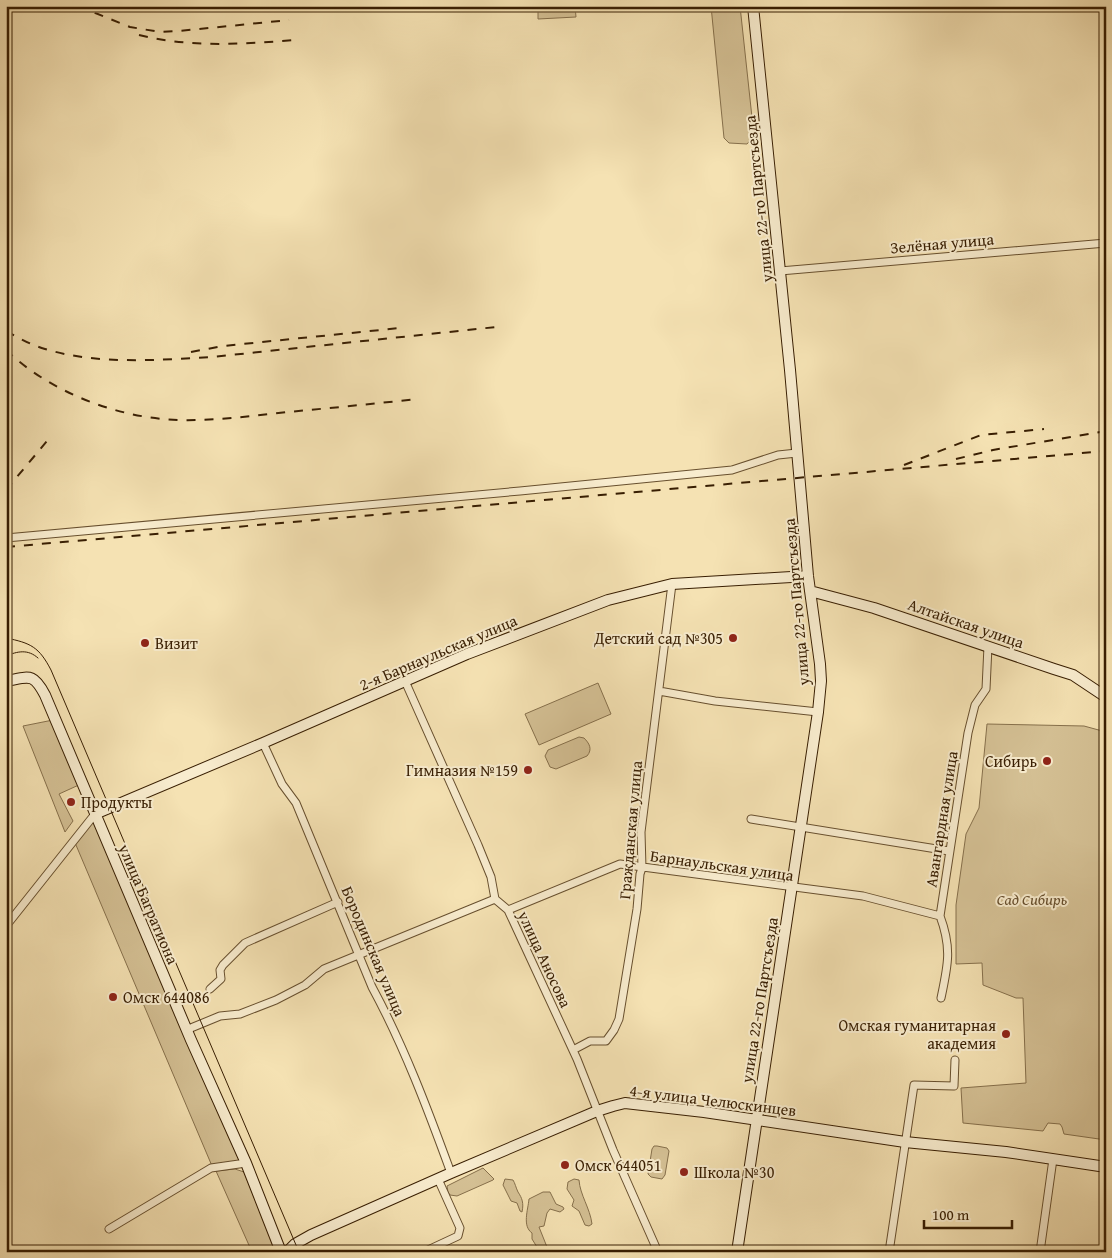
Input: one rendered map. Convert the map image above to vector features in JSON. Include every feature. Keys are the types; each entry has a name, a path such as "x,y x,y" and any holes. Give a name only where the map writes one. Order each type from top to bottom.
{"main road":[{"name":"улица 22-го Партсъезда","path":"737,1252 818,712 820,681 820,664 808,576 754,6"},
{"name":"2-я Барнаульская улица","path":"95,814 467,654 608,600 672,584 808,576"},
{"name":"Алтайская улица","path":"810,591 874,608 1073,675 1106,697"},
{"name":"улица Багратиона","path":"6,682 29,678 35,679 53,710 186,1030 246,1163 281,1252"},
{"name":"4-я улица Челюскинцев","path":"287,1252 295,1244 311,1235 438,1178 597,1111 619,1104 640,1104 905,1142 982,1149 1106,1167"}],"street":[{"name":"Зелёная улица","path":"780,271 1106,243"},
{"path":"6,538 520,492 732,470 778,455 797,453"},
{"name":"Гражданская улица","path":"573,1050 590,1041 606,1041 619,1019 642,868 641,832 672,584"},
{"name":"Авангардная улица","path":"941,998 947,966 948,947 940,916 968,733 975,705 986,688 988,646"},
{"path":"186,1030 220,1016 240,1014 276,1000 305,985 324,969 495,899 491,877 478,845 405,681"},
{"path":"659,691 715,701 818,712"},
{"name":"Бородинская улица","path":"263,743 282,784 296,804 360,954 372,987 385,1011 432,1121 451,1173"},
{"path":"6,926 95,814"},
{"path":"751,819 949,851"},
{"name":"Барнаульская улица","path":"508,910 620,864 863,896 940,916"},
{"name":"улица Аносова","path":"495,899 508,910 573,1050 613,1150 658,1252"},
{"path":"210,989 221,979 220,970 223,965 245,943 338,902"},
{"path":"889,1252 914,1085 954,1086 955,1060"},
{"path":"1040,1252 1053,1159"},
{"path":"109,1229 211,1168 246,1163"},
{"path":"429,1252 428,1250 458,1236 460,1228 438,1178"}],"green space":[{"path":"538,6 575,6 576,17 538,19"},
{"path":"711,6 740,6 754,136 747,144 729,143 724,138"},
{"path":"598,683 611,714 539,745 525,714"},
{"path":"53,720 81,784 59,794 73,821 65,832 23,726"},
{"name":"Сад Сибирь","path":"987,724 1084,726 1106,732 1106,1140 1064,1134 1060,1124 1048,1123 1043,1131 963,1123 961,1088 1026,1083 1023,998 1016,998 983,985 982,963 956,964 956,905 966,834 979,808"},
{"path":"579,737 584,738 589,744 590,751 587,756 556,769 550,767 545,756 548,750"},
{"path":"92,820 97,823 239,1159 237,1162 212,1166 73,838"},
{"path":"654,1146 667,1148 669,1151 665,1175 662,1179 651,1177 648,1174 652,1149"},
{"path":"483,1168 493,1180 457,1196 450,1195 447,1186"},
{"path":"235,1169 244,1172 274,1247 273,1252 252,1252 216,1171"},
{"path":"505,1179 514,1181 521,1196 522,1212 517,1203 511,1201 503,1185"},
{"path":"574,1179 579,1180 591,1218 592,1224 589,1226 585,1225 579,1211 572,1206 574,1200 567,1189 568,1182"},
{"path":"543,1192 550,1192 556,1204 564,1209 560,1212 550,1209 544,1226 539,1227 549,1252 540,1252 532,1239 532,1233 526,1222 529,1199"}],"tram line":[{"path":"6,638 33,647 42,656 51,670 299,1252"},
{"path":"6,656 27,652 38,658"}],"railway":[{"path":"78,6 130,27 160,32 289,20"},
{"path":"139,35 178,42 217,44 296,40"},
{"path":"6,331 45,349 65,354 107,359 149,360 212,357 496,327"},
{"path":"191,352 223,346 400,328"},
{"path":"6,350 24,365 64,390 108,408 155,418 178,420 219,419 416,399"},
{"path":"904,465 981,435 1044,429"},
{"path":"956,459 993,450 1106,431"},
{"path":"6,490 47,441"},
{"path":"6,547 1106,451"}],"place":[{"name":"Детский сад №305","path":"733,638"},
{"name":"Визит","path":"145,643"},
{"name":"Сибирь","path":"1047,761"},
{"name":"Гимназия №159","path":"528,770"},
{"name":"Продукты","path":"71,802"},
{"name":"Омск 644086","path":"113,997"},
{"name":"Омская гуманитарная академия","path":"1006,1034"},
{"name":"Омск 644051","path":"565,1165"},
{"name":"Школа №30","path":"684,1172"}]}
